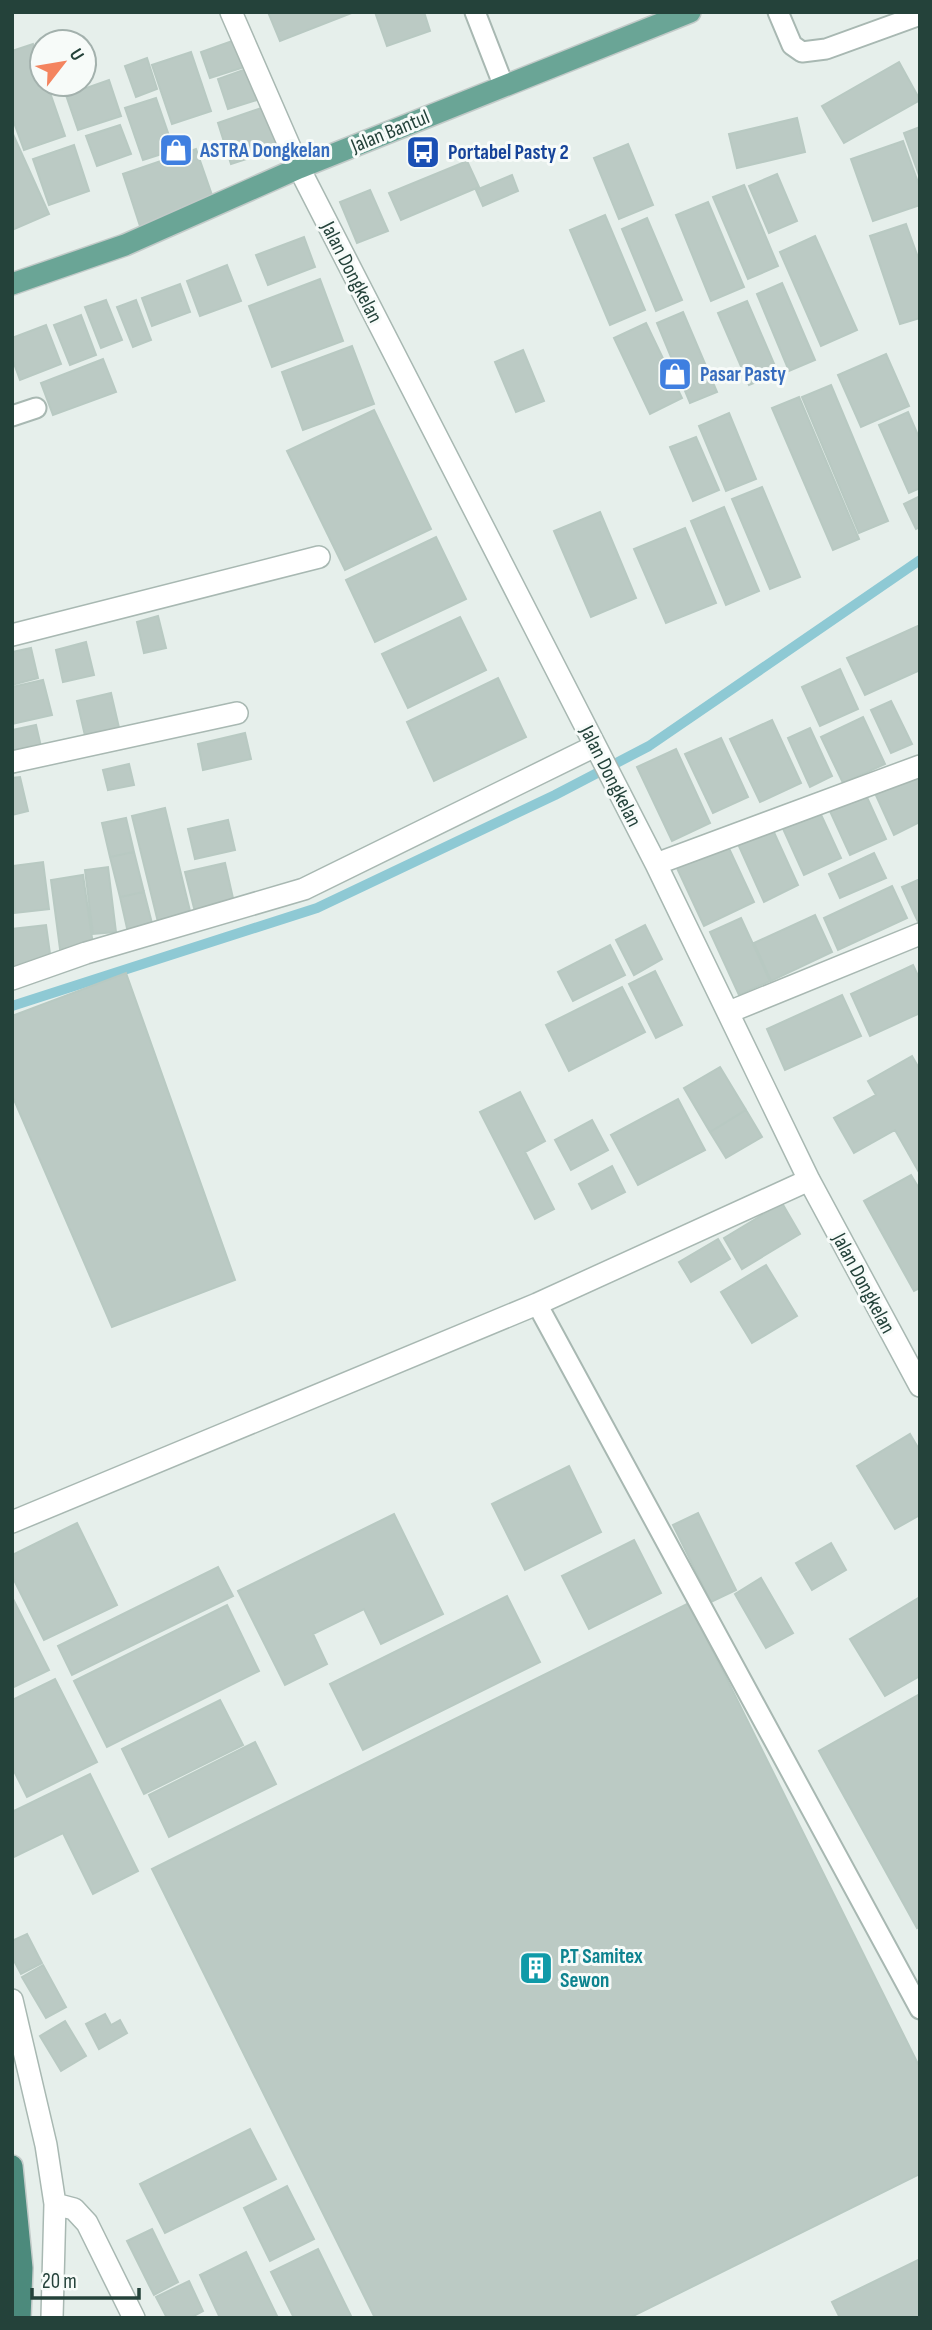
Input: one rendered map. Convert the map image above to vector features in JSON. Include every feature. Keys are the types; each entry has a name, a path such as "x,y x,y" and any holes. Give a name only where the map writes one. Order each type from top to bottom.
{"highway":[{"path":"12,2166 22,2268 20,2318"}],"main road":[{"name":"Jalan Bantul","path":"12,284 125,245 299,168 503,84 691,12"}],"street":[{"name":"Jalan Dongkelan","path":"231,12 299,168 656,864 809,1180 920,1386"},
{"path":"12,635 319,557"},
{"path":"12,762 237,713"},
{"path":"12,979 86,953 303,889 595,746"},
{"path":"656,864 920,766"},
{"path":"729,1012 920,934"},
{"path":"12,1522 537,1304 809,1180"},
{"path":"12,2000 46,2145 55,2204 52,2318"},
{"path":"55,2204 74,2208 87,2222 134,2318"}],"lane":[{"path":"475,12 503,84"},
{"path":"778,12 792,45 802,52 813,52 920,15"},
{"path":"12,416 37,408"},
{"path":"537,1304 920,2009"}],"building":[{"path":"268,12 354,12 280,41"},
{"path":"375,12 424,12 430,31 387,46"},
{"path":"235,40 244,67 210,78 201,52"},
{"path":"28,46 28,98 52,98 65,136 24,150 12,117 12,51"},
{"path":"191,52 211,111 172,124 152,65"},
{"path":"147,58 157,89 136,97 125,66"},
{"path":"899,62 920,100 844,143 822,106"},
{"path":"249,68 260,99 228,109 218,79"},
{"path":"109,80 121,116 78,130 67,98 98,98 98,84"},
{"path":"156,98 174,150 143,160 125,108"},
{"path":"267,106 281,148 231,164 218,123"},
{"path":"797,118 805,152 737,168 729,134"},
{"path":"120,125 131,154 97,166 86,136"},
{"path":"920,127 920,178 904,133"},
{"path":"12,132 49,214 12,230"},
{"path":"903,141 920,188 920,205 873,221 851,159"},
{"path":"628,144 653,205 619,219 594,158"},
{"path":"74,145 89,191 49,205 33,159"},
{"path":"196,149 214,201 140,226 123,174"},
{"path":"467,161 479,187 401,220 389,193"},
{"path":"777,174 797,221 769,233 749,186"},
{"path":"512,175 518,191 483,206 476,190"},
{"path":"744,185 778,266 748,279 713,197"},
{"path":"370,190 388,231 357,243 340,202"},
{"path":"708,202 744,287 711,301 676,215"},
{"path":"605,215 645,310 610,325 570,230"},
{"path":"647,218 682,300 656,311 622,229"},
{"path":"906,224 920,263 920,318 900,324 870,236"},
{"path":"815,236 857,330 821,346 780,252"},
{"path":"304,237 315,267 268,285 256,255"},
{"path":"227,265 241,301 200,316 187,281"},
{"path":"320,279 343,341 272,367 249,306"},
{"path":"782,283 815,360 789,371 757,294"},
{"path":"180,284 190,312 152,326 142,298"},
{"path":"106,300 122,340 101,348 85,307"},
{"path":"136,300 151,340 133,347 117,307"},
{"path":"747,301 778,373 749,385 718,313"},
{"path":"683,312 717,392 690,403 657,323"},
{"path":"81,315 96,355 70,365 54,325"},
{"path":"646,323 682,398 650,414 614,338"},
{"path":"46,325 61,364 20,380 12,358 12,338"},
{"path":"352,346 374,404 303,430 282,372"},
{"path":"523,350 544,401 516,412 495,362"},
{"path":"886,354 909,406 861,427 838,375"},
{"path":"103,359 116,392 53,415 41,383"},
{"path":"831,385 888,521 859,533 802,397"},
{"path":"799,397 859,539 833,550 772,408"},
{"path":"374,410 431,529 345,570 287,451"},
{"path":"908,412 920,440 920,488 909,493 879,425"},
{"path":"729,413 756,479 726,491 699,426"},
{"path":"696,437 719,490 693,501 670,447"},
{"path":"762,487 800,577 770,589 732,499"},
{"path":"920,496 920,527 916,529 904,504"},
{"path":"724,507 759,591 726,605 691,521"},
{"path":"600,512 636,598 591,617 554,531"},
{"path":"685,528 716,603 666,623 634,549"},
{"path":"436,537 466,599 375,642 346,580"},
{"path":"158,616 166,648 144,653 137,622"},
{"path":"460,617 486,670 408,708 382,654"},
{"path":"920,625 920,670 865,695 847,658"},
{"path":"86,642 94,675 63,682 56,650"},
{"path":"31,648 38,678 12,685 12,652"},
{"path":"840,669 858,709 820,726 802,687"},
{"path":"498,678 526,737 434,781 407,722"},
{"path":"43,680 52,715 12,724 12,687"},
{"path":"111,693 120,732 86,740 77,701"},
{"path":"891,701 912,744 891,753 871,710"},
{"path":"863,717 885,764 843,783 821,737"},
{"path":"772,720 801,783 760,802 730,739"},
{"path":"36,725 42,751 12,758 12,730"},
{"path":"810,728 832,776 810,787 788,738"},
{"path":"245,733 251,759 203,770 198,744"},
{"path":"721,738 748,797 713,813 685,754"},
{"path":"676,749 710,823 672,841 637,767"},
{"path":"129,764 134,785 108,790 103,770"},
{"path":"916,771 920,780 920,822 894,835 874,791"},
{"path":"20,777 28,811 12,815 12,778"},
{"path":"865,793 886,839 850,855 829,809"},
{"path":"817,806 841,858 804,875 780,822"},
{"path":"165,808 191,915 158,922 132,816"},
{"path":"126,818 134,852 110,857 102,823"},
{"path":"228,820 235,850 195,859 188,829"},
{"path":"772,828 798,885 764,902 738,844"},
{"path":"726,842 754,902 704,926 676,866"},
{"path":"134,852 144,892 120,897 110,857"},
{"path":"874,853 886,878 840,898 829,874"},
{"path":"43,862 49,909 15,913 12,866"},
{"path":"225,863 235,907 196,916 185,872"},
{"path":"108,867 116,932 93,934 85,870"},
{"path":"83,875 93,945 60,949 51,880"},
{"path":"920,879 920,921 918,922 902,887"},
{"path":"892,886 907,918 838,950 824,918"},
{"path":"144,892 154,931 129,937 120,897"},
{"path":"815,915 832,952 771,981 754,943"},
{"path":"741,918 770,981 739,995 710,932"},
{"path":"46,925 51,961 14,966 12,929"},
{"path":"645,925 662,959 634,975 616,940"},
{"path":"610,945 625,975 573,1001 558,972"},
{"path":"913,965 920,980 920,1013 870,1036 851,994"},
{"path":"655,971 682,1025 656,1038 629,984"},
{"path":"126,973 235,1280 112,1327 12,1095 12,1016"},
{"path":"622,987 645,1032 569,1071 546,1025"},
{"path":"842,995 861,1036 785,1070 767,1029"},
{"path":"912,1056 920,1070 920,1174 895,1130 854,1153 834,1118 876,1095 868,1081"},
{"path":"720,1067 746,1110 710,1132 684,1088"},
{"path":"520,1092 545,1141 525,1152 554,1209 535,1219 480,1112"},
{"path":"678,1099 705,1150 638,1185 611,1135"},
{"path":"746,1110 762,1137 726,1158 710,1132"},
{"path":"592,1120 608,1150 571,1170 555,1140"},
{"path":"612,1166 625,1192 592,1209 579,1184"},
{"path":"911,1175 920,1190 920,1288 914,1291 864,1201"},
{"path":"782,1203 800,1234 742,1269 724,1238"},
{"path":"718,1239 730,1259 691,1282 679,1262"},
{"path":"766,1265 797,1316 752,1343 721,1292"},
{"path":"910,1434 920,1451 920,1515 895,1529 857,1466"},
{"path":"569,1466 601,1532 525,1570 492,1504"},
{"path":"698,1513 736,1590 711,1602 673,1525"},
{"path":"394,1514 443,1614 381,1644 364,1609 313,1634 327,1664 285,1685 238,1591"},
{"path":"77,1523 117,1605 44,1640 12,1576 12,1555"},
{"path":"634,1540 661,1593 589,1629 562,1576"},
{"path":"831,1543 846,1570 812,1590 796,1563"},
{"path":"218,1567 233,1596 72,1675 58,1646"},
{"path":"761,1578 793,1633 766,1648 735,1594"},
{"path":"507,1596 540,1662 363,1750 330,1684"},
{"path":"12,1597 49,1670 12,1688"},
{"path":"920,1597 920,1676 885,1696 850,1639"},
{"name":"P.T Samitex Sewon","path":"689,1603 920,2068 920,2174 629,2318 375,2318 152,1869"},
{"path":"227,1605 259,1671 107,1747 74,1681"},
{"path":"55,1679 97,1762 27,1797 12,1767 12,1700"},
{"path":"920,1694 920,1926 917,1928 819,1751"},
{"path":"220,1700 243,1745 144,1794 122,1749"},
{"path":"255,1742 276,1784 169,1837 149,1795"},
{"path":"90,1774 138,1871 93,1894 63,1833 12,1858 12,1812"},
{"path":"27,1934 42,1963 21,1974 12,1957 12,1941"},
{"path":"43,1965 66,2007 46,2018 22,1977"},
{"path":"105,2014 111,2025 120,2020 127,2033 99,2049 86,2024"},
{"path":"65,2021 86,2056 61,2071 40,2036"},
{"path":"250,2129 276,2179 165,2233 140,2184"},
{"path":"287,2186 314,2239 270,2261 244,2208"},
{"path":"152,2229 178,2282 154,2295 127,2241"},
{"path":"318,2249 352,2318 294,2318 271,2272"},
{"path":"246,2252 278,2318 220,2318 200,2275"},
{"path":"920,2259 920,2318 840,2318 832,2302"},
{"path":"189,2281 203,2311 190,2318 167,2318 156,2297"}],"waterway":[{"path":"12,1006 317,908 555,795 649,746 920,560"}],"place":[{"name":"ASTRA Dongkelan","path":"176,150"},
{"name":"Portabel Pasty 2","path":"423,152"},
{"name":"Pasar Pasty","path":"675,374"},
{"name":"P.T Samitex Sewon","path":"536,1968"}]}
